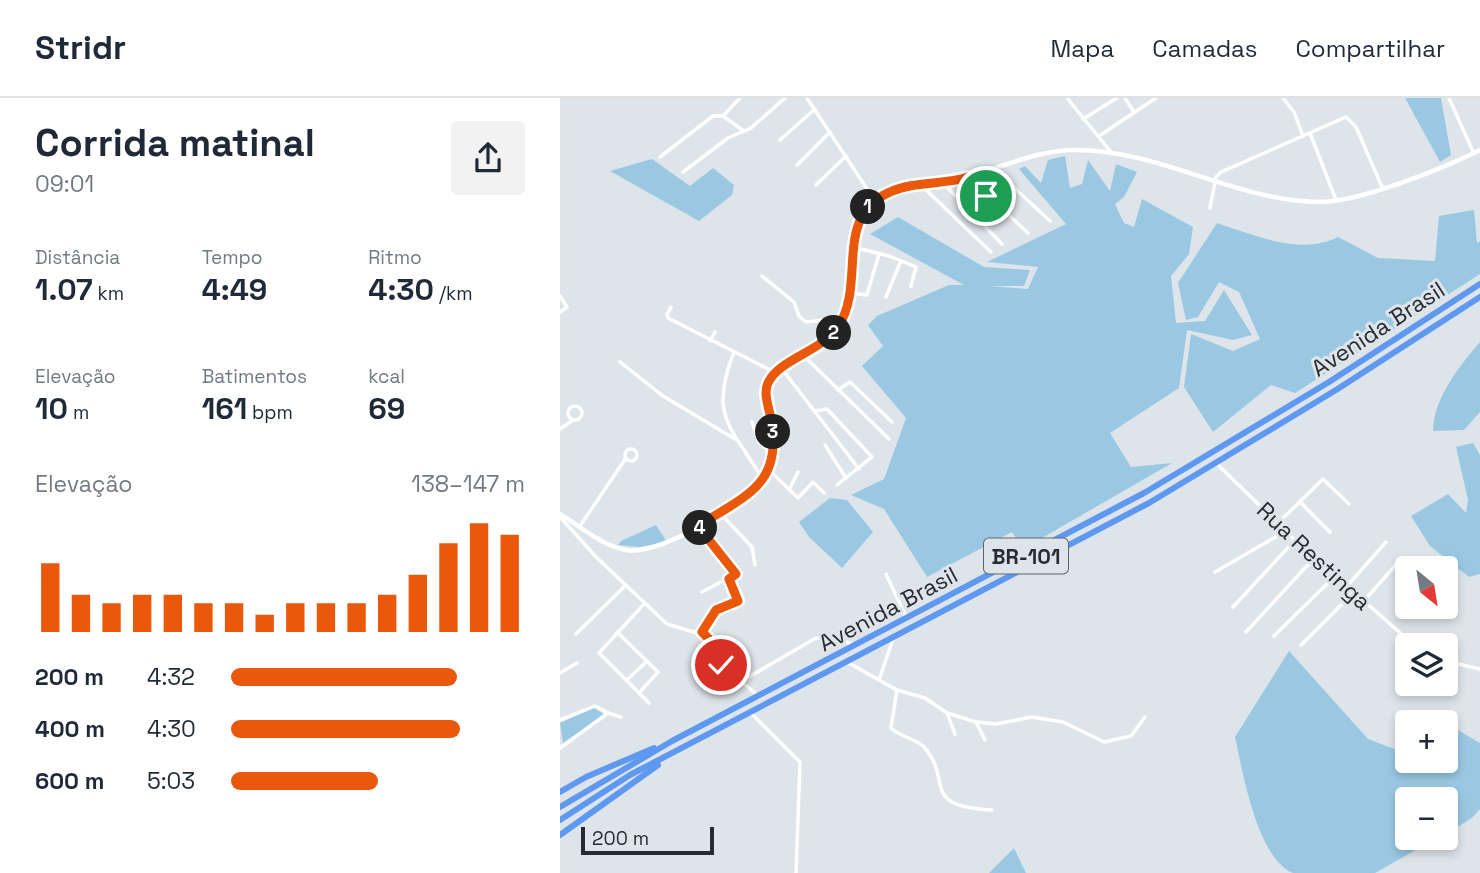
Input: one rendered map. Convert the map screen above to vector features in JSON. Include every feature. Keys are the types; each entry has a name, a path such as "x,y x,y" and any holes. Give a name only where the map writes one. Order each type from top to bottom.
{"highway":[{"name":"Avenida Brasil","path":"560,807 672,741 1144,493 1329,382 1480,284"},
{"name":"Avenida Brasil","path":"560,820 597,795 682,748 1149,503 1336,390 1480,298"},
{"path":"560,792 631,757 672,741"},
{"path":"560,835 682,748"}],"street":[{"path":"660,157 706,120 723,116 740,98"},
{"path":"683,172 728,138 744,131 785,98"},
{"path":"807,98 875,201"},
{"path":"1067,98 1112,153"},
{"path":"1083,119 1117,98"},
{"path":"1125,98 1134,112"},
{"path":"1099,136 1156,98"},
{"path":"1283,98 1294,112 1303,136"},
{"path":"1449,98 1474,154"},
{"path":"780,140 815,109"},
{"path":"723,116 744,131"},
{"path":"1210,208 1216,180 1224,170 1349,117 1382,187"},
{"path":"797,164 830,132"},
{"path":"1310,133 1337,201"},
{"path":"560,515 616,547 636,552 665,545 720,512 763,480 774,456 766,392 776,373 828,339 844,318 850,293 857,223 875,201 898,189 943,183 1054,152 1080,150 1112,153 1283,198 1337,201 1480,150"},
{"path":"816,185 846,156"},
{"path":"993,168 1050,221"},
{"path":"968,177 1028,233"},
{"path":"943,183 1002,244"},
{"path":"922,186 991,252"},
{"path":"853,247 889,256 900,263 916,267 911,286"},
{"path":"850,293 867,295 879,254"},
{"path":"886,296 900,263"},
{"path":"762,276 794,302 799,317 806,322 844,318"},
{"path":"560,296 567,307 560,312"},
{"path":"671,307 668,318 776,373"},
{"path":"710,341 715,332"},
{"path":"734,352 722,396 725,418 735,439 763,480"},
{"path":"804,356 889,439"},
{"path":"620,362 663,396 735,439"},
{"path":"782,369 859,469"},
{"path":"838,390 850,382 892,422"},
{"path":"815,411 827,409 872,457 836,485"},
{"path":"560,429 574,419"},
{"path":"752,422 759,442 774,456"},
{"path":"825,445 846,478"},
{"path":"580,526 625,458"},
{"name":"Rua Restinga","path":"1216,463 1295,540 1400,633"},
{"path":"769,471 797,498 813,482 824,493"},
{"path":"789,491 798,472"},
{"path":"1278,523 1324,479 1349,504"},
{"path":"1300,502 1330,532"},
{"path":"720,512 752,547 755,565"},
{"path":"560,515 625,586 667,624 702,632 712,642 727,677 740,682 759,697"},
{"path":"698,526 735,573 729,579 702,592"},
{"path":"1216,572 1286,531"},
{"path":"1233,607 1295,540"},
{"path":"1347,586 1386,542"},
{"path":"1246,632 1315,557"},
{"path":"1363,602 1395,566"},
{"path":"886,574 907,619"},
{"path":"1275,636 1336,575"},
{"path":"702,632 716,610 738,601 729,579"},
{"path":"576,634 625,586"},
{"path":"1301,645 1353,593"},
{"path":"644,604 599,650 600,656 649,703"},
{"path":"617,632 658,672 639,693"},
{"path":"740,682 816,638 835,638 857,646"},
{"name":"Avenida Brasil","path":"879,680 894,638"},
{"path":"627,680 647,661"},
{"path":"847,662 898,690 920,696 947,713 976,722 996,724 1022,717 1054,720 1104,742 1131,736 1145,717"},
{"path":"560,673 577,663"},
{"path":"1458,664 1480,669"},
{"path":"898,690 891,728 924,747 945,798 970,808 992,810"},
{"path":"560,720 591,706 621,716"},
{"path":"561,746 608,713"},
{"path":"751,713 796,756 801,766 796,873"},
{"path":"947,713 955,734"},
{"path":"976,722 985,740"}],"shaded area":[{"path":"1405,98 1441,98 1451,155 1440,162"},
{"path":"1065,156 1070,188 1082,184 1088,160 1110,191 1116,164 1137,172 1124,197 1115,204 1124,223 1134,227 1142,199 1193,227 1189,254 1171,276 1176,323 1205,321 1224,290 1252,335 1233,340 1187,330 1179,388 1110,433 1131,467 1172,463 1023,549 1012,532 927,577 884,509 851,495 884,479 906,418 862,366 883,346 868,325 877,316 949,285 964,285 870,234 898,217 984,267 1030,270 1024,286 989,286 1028,289 1038,267 987,262 1066,224 1019,169 1025,166 1041,183 1048,160"},
{"path":"652,159 690,186 713,168 734,185 732,195 699,221 610,171"},
{"path":"1474,210 1477,243 1480,241 1480,274 1295,393 1271,385 1213,432 1184,387 1191,334 1233,351 1260,339 1239,292 1219,282 1198,317 1186,320 1178,283 1217,223 1278,242 1309,245 1338,237 1378,258 1435,261 1439,216"},
{"path":"1480,342 1480,412 1464,430 1433,431 1434,419 1443,395 1456,372"},
{"path":"1473,443 1480,455 1480,574 1469,577 1458,568 1458,556 1443,556 1430,546 1411,516 1448,494 1466,513 1468,500 1456,447"},
{"path":"830,498 847,500 873,532 842,568 809,537 799,522"},
{"path":"656,525 667,542 639,547 618,545 621,541"},
{"path":"1289,651 1368,739 1395,749 1395,773 1458,773 1458,730 1480,743 1480,809 1458,827 1458,787 1395,787 1395,850 1416,850 1375,873 1293,873 1280,864 1261,833 1247,792 1235,737"},
{"path":"594,708 605,715 563,743 560,723"},
{"path":"1014,848 1026,873 989,873"}],"route":[{"path":"721,665 712,642 702,632 716,610 738,601 729,579 736,574 698,526 749,492 769,471 775,443 766,388 776,373 828,339 844,318 850,293 854,232 861,215 889,192 968,177 986,196"}]}
